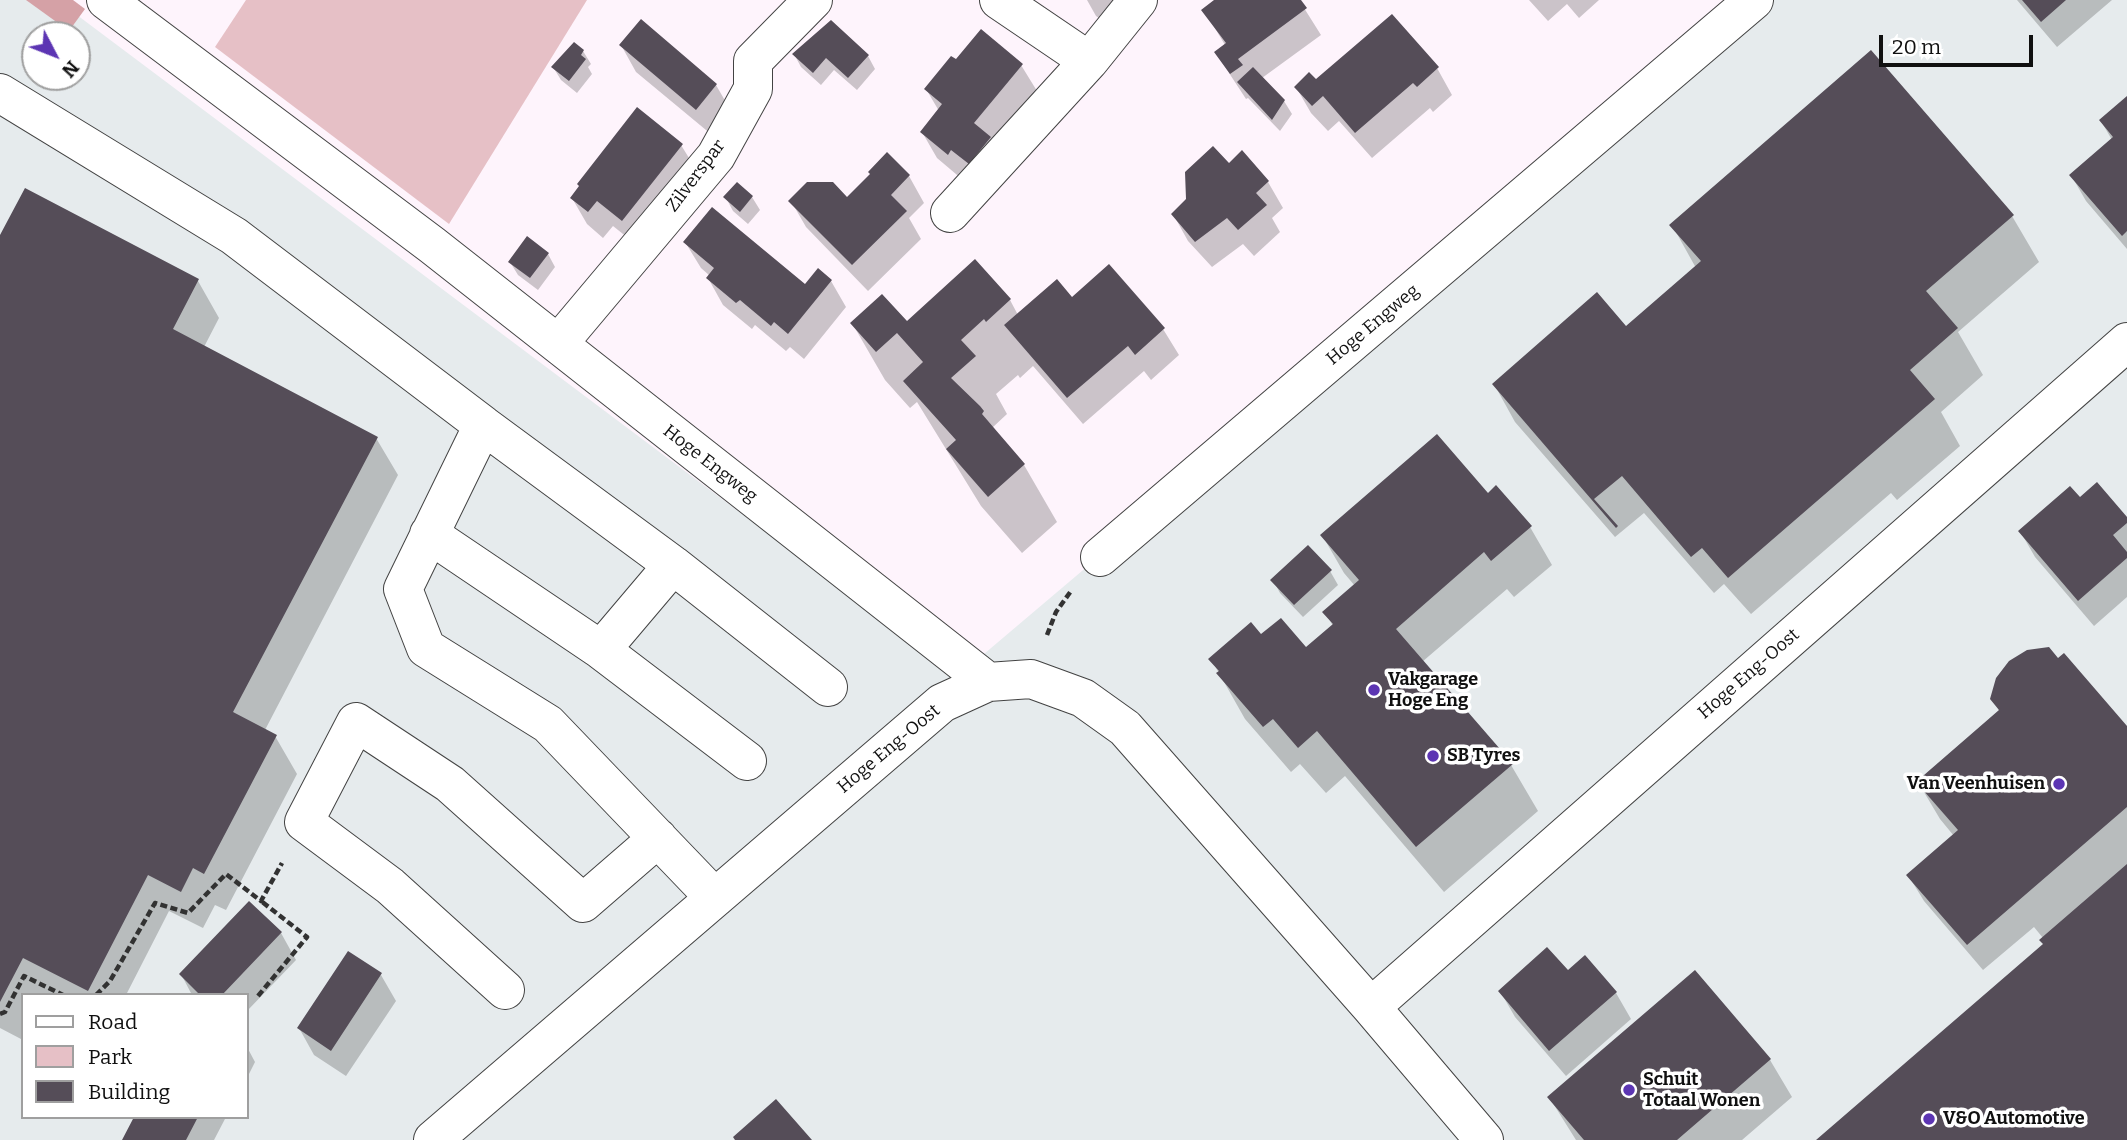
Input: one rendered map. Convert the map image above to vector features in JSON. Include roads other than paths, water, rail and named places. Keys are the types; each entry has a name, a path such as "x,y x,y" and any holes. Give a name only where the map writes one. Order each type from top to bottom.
{"street":[{"name":"Hoge Engweg","path":"106,0 432,245 988,682"},
{"name":"Zilverspar","path":"558,344 716,156 753,89 753,61 813,0"},
{"path":"999,0 1089,61"},
{"path":"950,213 1089,61 1138,0"},
{"name":"Hoge Engweg","path":"1100,557 1754,0"},
{"path":"0,93 234,236 673,565 828,687"},
{"name":"Hoge Eng-Oost","path":"1371,1007 2127,342"},
{"path":"483,425 403,589 426,648 548,724 715,898"},
{"path":"429,534 601,650 747,761"},
{"path":"601,650 673,565"},
{"name":"Hoge Eng-Oost","path":"433,1140 942,703 988,682 1031,679 1083,698 1125,728 1371,1007 1484,1140"},
{"path":"505,990 390,886 304,822 356,722 450,784 583,904 658,838"}],"place":[{"name":"Vakgarage Hoge Eng","path":"1374,690"},
{"name":"SB Tyres","path":"1433,756"},
{"name":"Van Veenhuisen","path":"2059,784"},
{"name":"Schuit Totaal Wonen","path":"1629,1090"},
{"name":"V&O Automotive","path":"1929,1119"}]}
